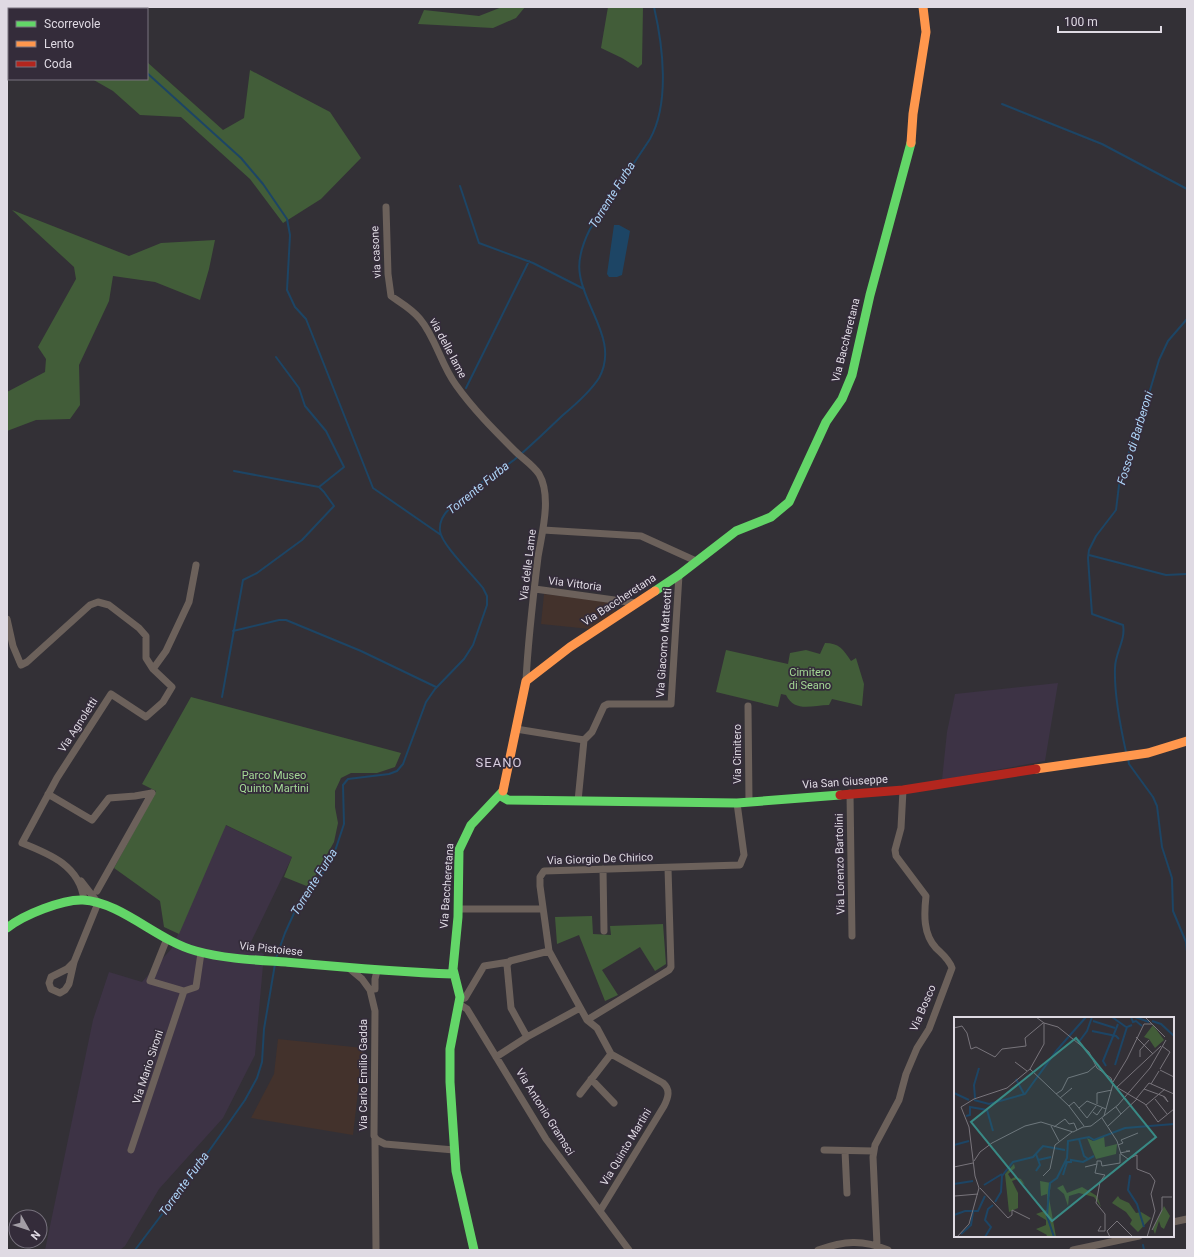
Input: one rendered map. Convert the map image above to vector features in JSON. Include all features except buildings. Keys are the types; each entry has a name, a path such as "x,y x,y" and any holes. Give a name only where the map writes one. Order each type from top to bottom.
{"street":[{"name":"Via Baccheretana","path":"526,681 538,670 570,647 679,576 696,561 736,531 771,517 790,502 826,422 842,399 852,375 870,294 912,138 913,114 926,32 923,7"},
{"name":"via casone","path":"386,207 388,274 391,296"},
{"name":"via delle lame","path":"391,296 420,319 429,333 449,377 464,397 524,459"},
{"name":"Via delle Lame","path":"524,459 534,468 540,478 544,495 543,530 535,590 526,681"},
{"path":"543,530 641,536 696,561"},
{"path":"7,619 13,646 21,665 27,662 90,605 98,602 109,605 139,628 146,636 146,658 153,669 166,651 189,602 196,565"},
{"name":"Via Giacomo Matteotti","path":"584,740 592,732 604,706 608,704 671,704 679,576"},
{"name":"Via Vittoria","path":"535,590 636,603"},
{"name":"Via Agnoletti","path":"98,903 88,888 61,862 44,852 22,844 48,794 111,694 146,717 163,702 172,687 153,669"},
{"path":"503,797 509,773 523,690 526,681"},
{"name":"Via Cimitero","path":"748,706 749,801"},
{"path":"516,728 584,740 578,801"},
{"name":"Via San Giuseppe","path":"503,797 508,800 737,803 902,790 1126,756 1187,741"},
{"name":"Via Bosco","path":"877,1245 874,1151 880,1133 898,1100 913,1057 929,1029 952,968 948,960 931,942 929,937 924,921 926,896 896,856 895,850 901,828 902,790"},
{"path":"48,794 92,820 109,798 152,793 97,891"},
{"name":"Via Lorenzo Bartolini","path":"850,793 852,936"},
{"name":"Via Baccheretana","path":"474,1250 456,1171 449,1061 459,1002 454,974 458,909 459,850 465,831 476,818 503,797"},
{"name":"Via Giorgio De Chirico","path":"612,1054 597,1028 587,1020 549,951 540,878 544,871 740,865 744,855 737,803"},
{"path":"587,1020 669,970 671,967 668,868"},
{"path":"603,869 604,931"},
{"name":"Via Agnoletti","path":"76,877 82,886 84,900"},
{"name":"Via Pistoiese","path":"7,928 13,923 27,917 73,900 84,900 98,903 166,941 201,953 264,961 360,970 454,974"},
{"path":"74,962 98,903"},
{"path":"458,909 543,909"},
{"path":"166,941 150,981 184,991 196,987 201,953"},
{"path":"459,1002 465,998 484,966 508,963 549,951"},
{"path":"508,963 511,1008 527,1037"},
{"name":"Via Carlo Emilio Gadda","path":"350,969 362,979 370,990 375,1010"},
{"path":"360,970 375,989"},
{"name":"Via Carlo Emilio Gadda","path":"376,1250 378,1141 373,1132 373,1102 375,1010 377,1003 375,979 378,971"},
{"name":"Via Mario Sironi","path":"131,1150 184,991"},
{"name":"Via Antonio Gramsci","path":"459,1002 467,1009 546,1140 629,1250"},
{"path":"496,1058 527,1037 580,1008"},
{"path":"580,1094 612,1054"},
{"name":"Via Quinto Martini","path":"600,1211 664,1106 668,1094 668,1088 663,1083 612,1054"},
{"path":"591,1079 614,1103"},
{"path":"378,1141 454,1150"},
{"path":"824,1150 874,1151"},
{"path":"845,1151 847,1193"},
{"path":"1174,1222 1187,1219"},
{"path":"1073,1250 1134,1237"},
{"path":"818,1250 849,1241 877,1245 888,1250"}],"shaded area":[{"path":"544,594 614,602 615,613 590,629 541,624"},
{"path":"1058,683 1045,761 942,780 947,732 955,694"},
{"path":"225,825 292,857 249,946 264,954 255,1055 223,1118 159,1189 125,1246 120,1250 45,1250 48,1249 48,1236 93,1020 109,972 142,982 172,948"},
{"path":"278,1039 363,1048 353,1135 251,1118 274,1074"}],"green space":[{"path":"7,7 118,7 8,8 7,28"},
{"path":"502,7 525,7 516,18 493,28 418,24 424,10 479,16"},
{"path":"608,7 643,7 642,64 638,68 601,48"},
{"path":"148,63 223,130 244,118 250,70 330,112 361,158 321,199 283,223 250,179 181,117 140,115 113,91 94,80 148,80"},
{"path":"12,210 129,256 161,243 215,240 209,269 200,300 155,282 113,276 109,301 79,365 80,405 70,419 36,420 7,431 7,392 45,372 46,359 38,347 76,279 74,267"},
{"name":"Cimitero di Seano","path":"825,643 834,644 840,648 846,653 851,661 856,658 864,684 862,706 832,699 829,705 804,707 794,704 786,695 781,694 778,707 716,692 726,650 788,664 790,653 806,650 820,654"},
{"name":"Parco Museo Quinto Martini","path":"191,697 401,753 395,767 377,773 351,773 341,778 335,791 335,807 338,823 334,842 309,887 284,877 292,857 226,825 179,934 164,927 160,901 114,868 156,791 142,784"},
{"path":"592,916 593,934 611,935 610,926 663,924 666,964 655,971 640,947 602,970 618,995 605,1001 579,935 557,944 555,917"}],"water":[{"path":"614,225 619,225 630,231 622,275 617,277 609,277 607,274"}],"waterway":[{"name":"Torrente Furba","path":"276,958 295,911 324,871 336,848 344,824 343,785 348,779 389,774 397,771 403,764 426,702 435,689 464,659 473,645 487,605 487,596 483,588 452,552 442,537 440,528 443,516 456,502 527,449 582,398 599,378 604,365 605,352 603,339 583,288 579,263 583,245 590,229 650,139 656,125 660,109 663,74 660,39 654,7"},
{"path":"148,74 241,158 263,184 287,219 290,235 287,290 295,307 306,319 373,488 441,535"},
{"path":"1002,104 1102,144 1187,189"},
{"path":"460,186 479,243 533,263 584,289"},
{"path":"466,388 529,261"},
{"name":"Fosso di Barberoni","path":"1126,752 1115,689 1115,662 1122,641 1124,631 1123,625 1092,614 1088,558 1089,550 1096,536 1116,510 1120,477 1142,417 1159,360 1168,341 1187,319"},
{"path":"276,357 299,388 305,406 326,431 344,467 319,487"},
{"path":"222,697 243,580 257,573 302,540 334,506 319,487 234,471"},
{"path":"1089,555 1166,575 1187,574"},
{"path":"233,631 279,620 286,620 361,651 436,687"},
{"name":"Fosso di Barberoni","path":"1128,758 1129,764 1153,797 1157,806 1162,847 1172,878 1173,911 1186,942 1187,952"},
{"path":"261,949 279,950"},
{"name":"Torrente Furba","path":"135,1250 197,1168 245,1100 257,1078 262,1062 264,1029 275,964"},
{"path":"1143,1245 1144,1250"}],"traffic: fast":[{"path":"655,591 679,575 736,531 771,517 789,502 826,422 842,399 852,375 870,295 911,143"},
{"path":"474,1250 456,1171 450,1082 450,1049 460,997 453,969 458,917 459,850 471,825 503,791"},
{"path":"501,796 508,800 737,803 840,795"},
{"path":"7,928 33,913 54,905 75,900 83,900 97,902 111,907 182,946 207,954 252,960 390,971 453,974"}],"traffic: slow":[{"path":"911,143 913,114 926,32 923,7"},
{"path":"503,791 526,681 570,647 655,591"},
{"path":"1036,769 1148,753 1187,741"}],"traffic: jam":[{"path":"840,795 903,790 1036,769"}],"district":[{"name":"SEANO","path":"499,762"}]}
